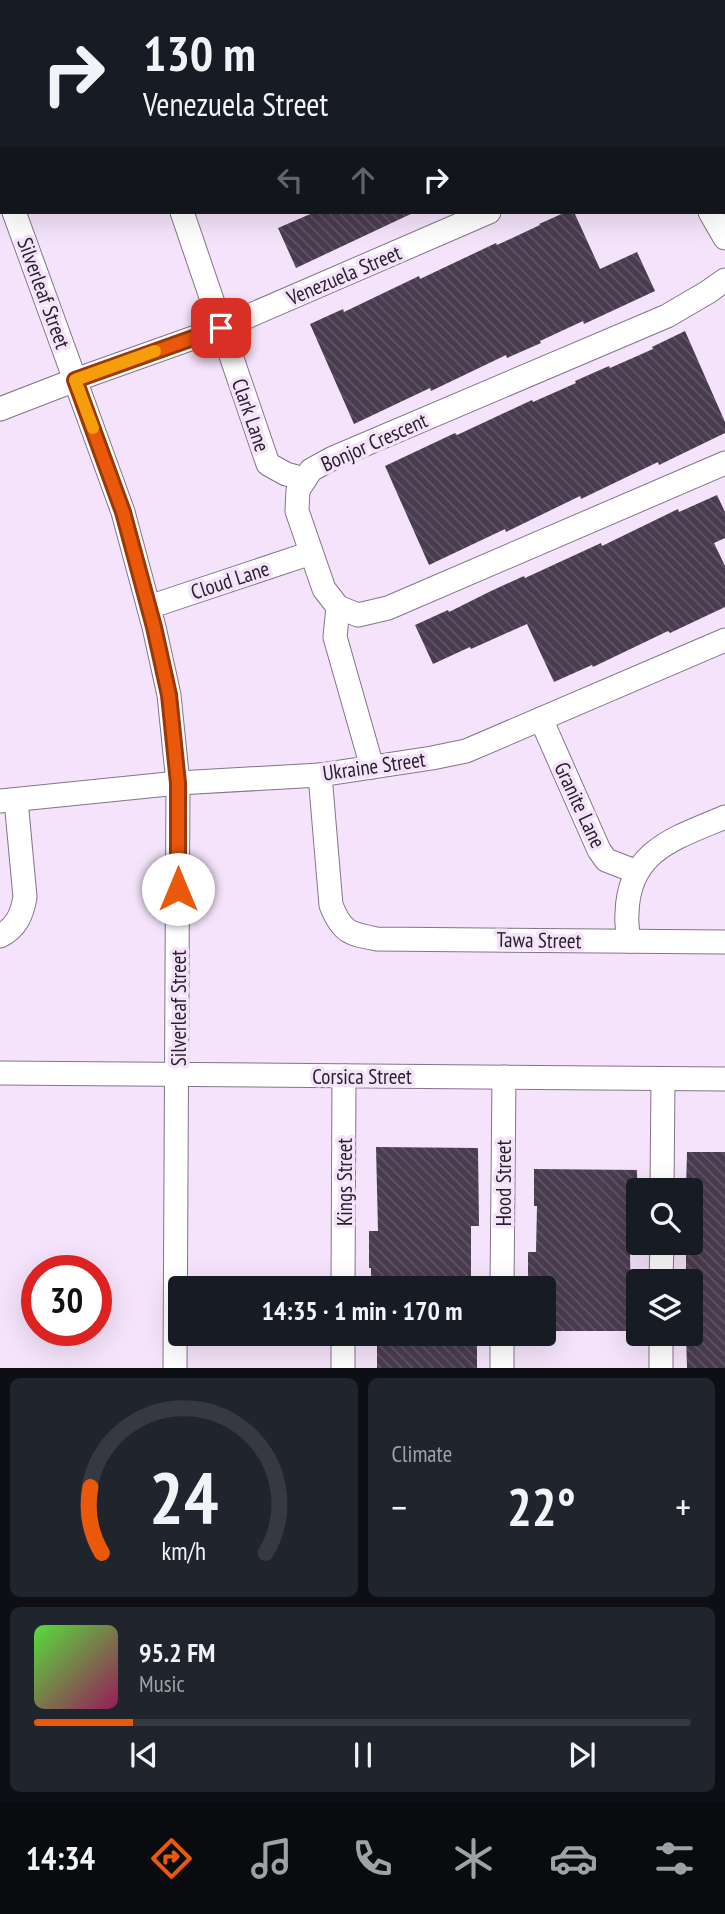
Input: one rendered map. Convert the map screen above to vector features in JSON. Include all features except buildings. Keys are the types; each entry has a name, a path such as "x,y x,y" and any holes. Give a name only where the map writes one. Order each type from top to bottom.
{"street":[{"name":"Silverleaf Street","path":"15,214 123,512 169,695 178,783 175,1368"},
{"name":"Clark Lane","path":"183,214 268,464 286,474 305,479"},
{"name":"Venezuela Street","path":"0,410 221,328 484,214"},
{"path":"711,214 725,238"},
{"name":"Bonjor Crescent","path":"338,607 324,589 297,511 298,490 311,470 333,458 667,316 725,280"},
{"path":"372,767 335,637 338,607 358,615 388,608 725,463"},
{"name":"Cloud Lane","path":"149,607 311,553"},
{"name":"Ukraine Street","path":"8,801 178,783 320,775 466,751 725,640"},
{"name":"Granite Lane","path":"541,719 599,850 606,860 637,872"},
{"name":"Tawa Street","path":"320,775 331,905 336,919 353,934 377,939 725,942"},
{"path":"0,936 12,929 19,919 25,897 8,801"},
{"path":"629,942 626,915 629,893 637,872 652,853 662,846 725,817"},
{"name":"Corsica Street","path":"0,1073 725,1079"},
{"name":"Kings Street","path":"343,1276 344,1076"},
{"name":"Hood Street","path":"502,1276 504,1077"},
{"path":"662,1178 663,1079"},
{"path":"343,1346 343,1368"},
{"path":"502,1346 502,1368"},
{"path":"661,1346 661,1368"}],"slow traffic":[{"path":"93,428 75,380 155,351"}],"route":[{"path":"178,889 178,783 169,695 123,512 75,380 221,328"}]}
